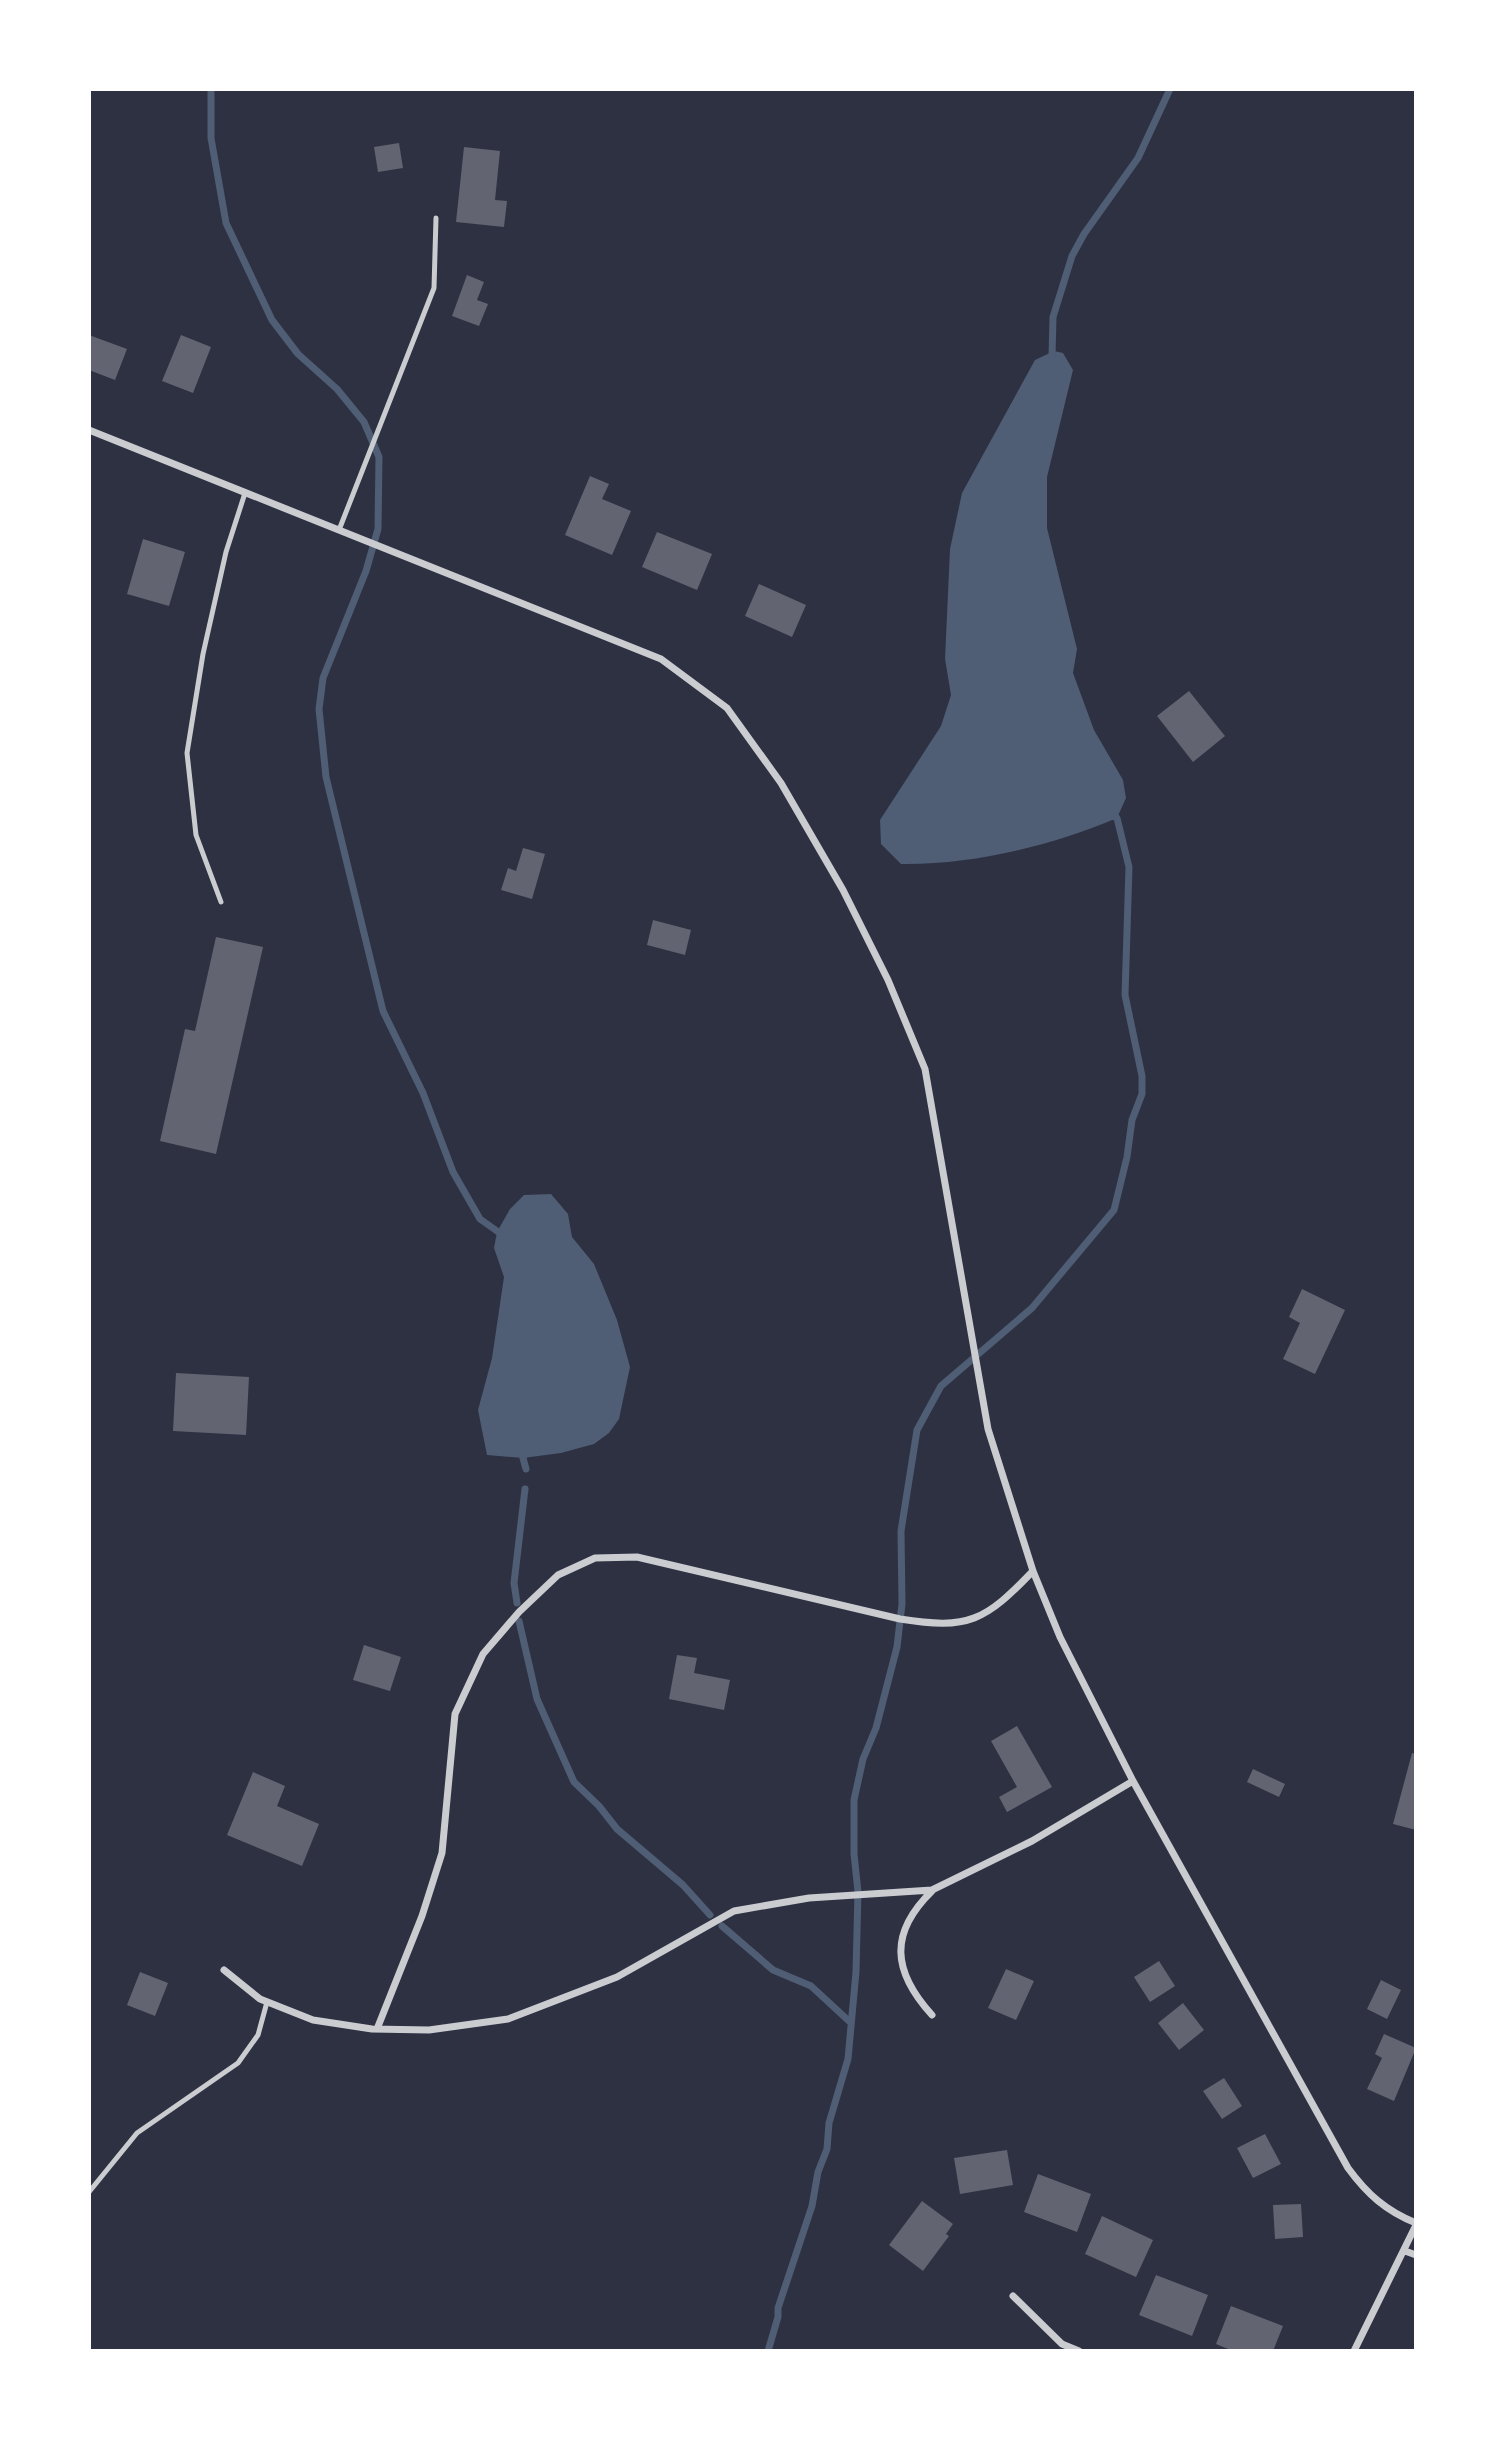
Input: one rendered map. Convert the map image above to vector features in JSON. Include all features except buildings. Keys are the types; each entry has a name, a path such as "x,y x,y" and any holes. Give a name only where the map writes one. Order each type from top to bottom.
{"street":[{"path":"89,430 661,659 727,708 781,783 873,949 925,1069 988,1429 1033,1571 1060,1637 1133,1781 1348,2168 1365,2191 1392,2214 1416,2224 1354,2351"},
{"path":"377,2029 422,1916 442,1853 455,1714 493,1640 558,1575 595,1558 637,1557 940,1626 961,1623 999,1606 1033,1571"},
{"path":"932,2015 912,1993 901,1957 904,1929 911,1911 932,1890 1032,1841 1133,1781"},
{"path":"224,1970 267,2001 313,2020 377,2029 429,2029 508,2019 617,1978 734,1911 809,1898 932,1890"},
{"path":"1405,2250 1416,2255"},
{"path":"1013,2296 1062,2344 1079,2351"}],"lane":[{"path":"339,530 434,288 436,218"},
{"path":"221,902 196,835 187,753 203,654 226,552 245,492"},
{"path":"89,2192 137,2133 238,2063 258,2035 267,2001"}],"water":[{"path":"1054,351 1063,353 1073,370 1047,477 1047,528 1077,649 1073,673 1094,730 1123,780 1126,798 1117,818 1038,845 956,861 901,864 881,844 880,820 941,726 951,695 945,659 950,549 962,493 1035,360"},
{"path":"551,1194 568,1214 572,1237 594,1264 617,1320 630,1367 619,1419 609,1433 594,1444 561,1453 523,1458 487,1455 478,1410 492,1358 504,1277 494,1248 497,1232 510,1209 524,1195"}],"waterway":[{"path":"211,89 211,138 226,223 272,320 298,354 337,389 364,422 379,457 378,529 366,571 323,678 319,709 326,777 383,1011 423,1093 453,1172 480,1219 504,1236"},
{"path":"1052,357 1053,317 1072,256 1084,234 1138,158 1170,89"},
{"path":"768,2351 778,2308 812,2206 818,2172 827,2149 829,2123 848,2059 856,1972 858,1892 854,1854 854,1800 863,1759 876,1728 897,1647 902,1604 901,1531 917,1430 941,1386 1032,1308 1114,1210 1127,1157 1132,1120 1142,1094 1142,1076 1125,995 1129,867 1117,818 1109,814"},
{"path":"526,1451 523,1458 526,1469"},
{"path":"517,1603 514,1583 525,1489"},
{"path":"519,1621 537,1699 574,1782 599,1806 617,1829 683,1885 710,1915"},
{"path":"722,1926 773,1970 811,1986 850,2022"}]}
